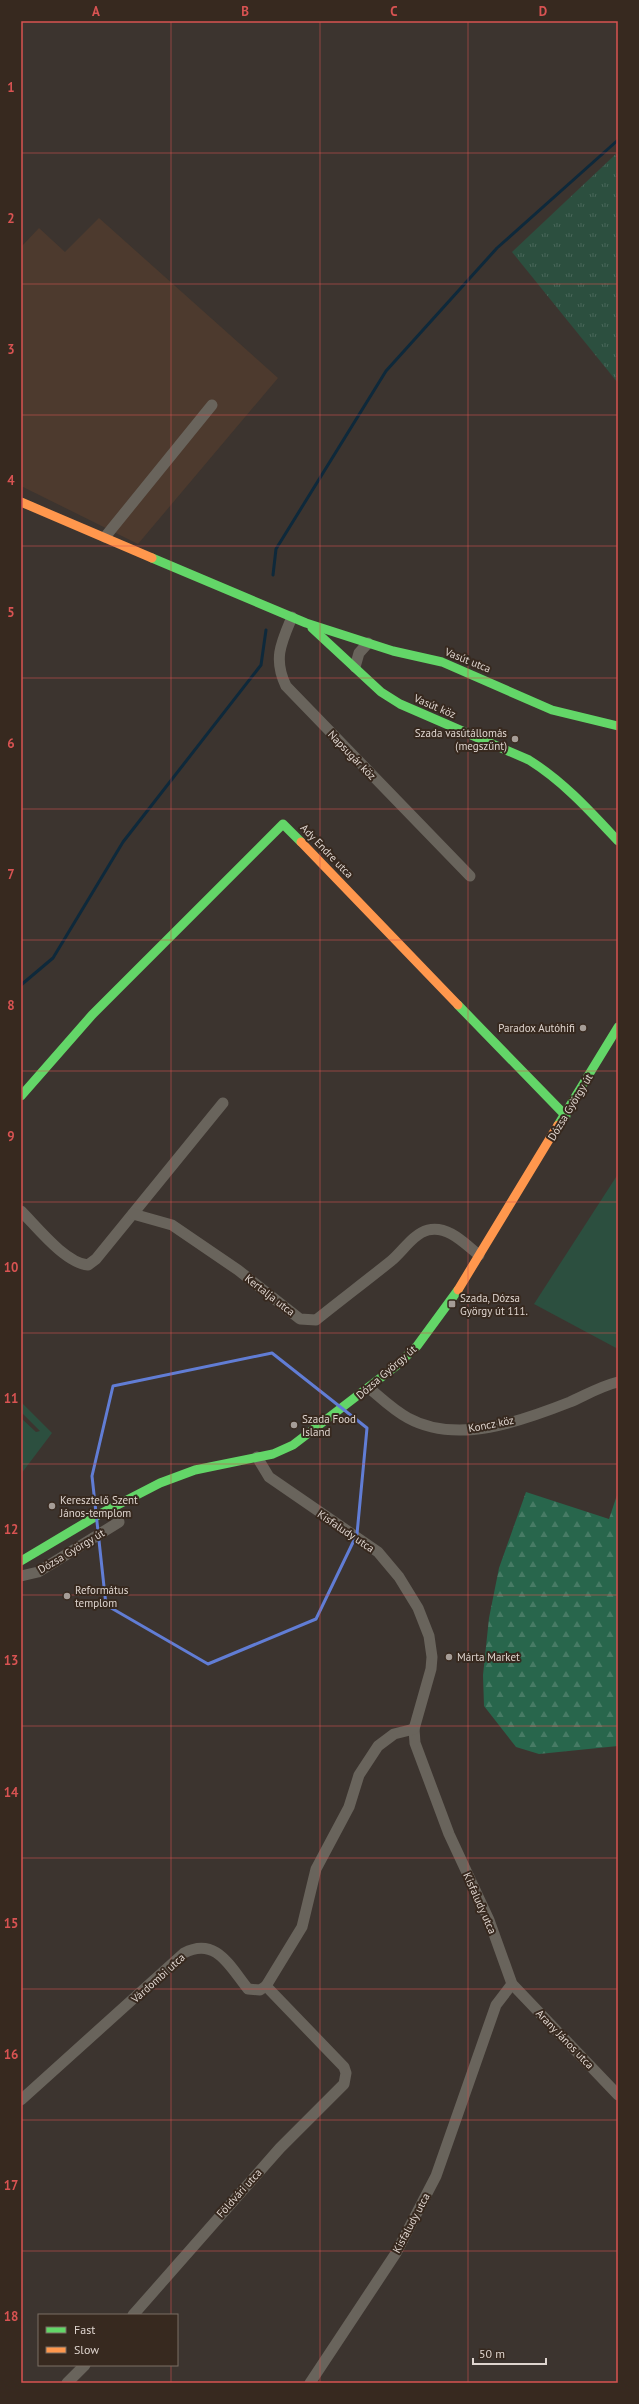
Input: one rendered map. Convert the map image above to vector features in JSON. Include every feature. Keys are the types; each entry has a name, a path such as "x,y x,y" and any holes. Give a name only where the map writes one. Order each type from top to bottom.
{"street":[{"path":"105,537 212,405"},
{"path":"21,502 306,623"},
{"name":"Napsugár köz","path":"292,617 283,638 278,663 286,686 470,876"},
{"name":"Vasút utca","path":"306,623 368,643 442,662 552,710 618,726"},
{"name":"Vasút köz","path":"306,623 381,692 400,704 529,760 549,771 564,784 618,840"},
{"path":"355,667 360,653 368,643"},
{"name":"Ady Endre utca","path":"21,1096 92,1015 283,824 566,1116"},
{"name":"Dózsa György út","path":"21,1561 100,1514 160,1483 195,1470 273,1454 293,1445 369,1388 417,1346 449,1304 566,1116 618,1027"},
{"path":"21,1211 64,1253 79,1264 88,1265 133,1214 224,1103"},
{"name":"Kertalja utca","path":"133,1214 172,1226 238,1270 300,1319 309,1321 316,1320 392,1260 416,1236 429,1230 442,1230 459,1238 479,1255"},
{"name":"Koncz köz","path":"369,1388 407,1418 421,1424 436,1428 475,1430 503,1424 540,1412 618,1382"},
{"name":"Kisfaludy utca","path":"257,1458 269,1477 378,1552 399,1577 418,1608 429,1636 432,1657 431,1669 414,1729 415,1743 449,1834 489,1920 512,1984 496,2005 436,2176 396,2253 310,2383"},
{"name":"Dózsa György út","path":"21,1576 38,1572 119,1522"},
{"path":"266,1986 302,1927 316,1869 349,1807 359,1775 378,1746 394,1734 414,1729"},
{"name":"Várdombi utca","path":"21,2100 184,1953 192,1949 200,1946 210,1948 220,1955 248,1989 260,1990 266,1986"},
{"name":"Arany János utca","path":"512,1984 618,2095"},
{"name":"Földvári utca","path":"134,2314 270,2159 344,2084 346,2073 344,2066 266,1986"},
{"path":"68,2383 84,2366"}],"highlighted area":[{"path":"272,1353 367,1428 357,1534 316,1619 208,1664 106,1605 92,1476 113,1386"}],"shaded area":[{"path":"99,218 278,378 138,544 21,486 21,247 39,228 65,252"}],"green space":[{"path":"618,152 618,383 512,252"},
{"path":"618,1174 618,1349 534,1304"},
{"path":"21,1402 52,1433 21,1474 21,1418 36,1432 40,1431 21,1412"},
{"path":"526,1492 609,1519 618,1492 618,1746 539,1754 516,1747 484,1706 483,1675 489,1618 499,1568"}],"waterway":[{"path":"273,575 276,549 386,371 497,248 618,140"},
{"path":"21,985 53,958 123,842 261,665 266,630"}],"traffic: fast":[{"path":"152,558 306,623 393,651 442,662 552,710 618,726"},
{"path":"312,628 381,692 400,704 529,760 542,769 565,787 618,841"},
{"path":"21,1096 92,1015 283,824 301,842"},
{"path":"458,1005 566,1116"},
{"path":"558,1125 618,1027"},
{"path":"21,1561 100,1514 160,1483 195,1470 273,1454 293,1445 396,1366 417,1346 458,1290"}],"traffic: slow":[{"path":"21,502 152,558"},
{"path":"301,842 458,1005"},
{"path":"458,1290 558,1125"}],"place":[{"name":"Szada vasútállomás (megszűnt)","path":"515,739"},
{"name":"Paradox Autóhifi","path":"583,1028"},
{"name":"Szada, Dózsa György út 111.","path":"452,1304"},
{"name":"Szada Food Island","path":"294,1425"},
{"name":"Keresztelő Szent János-templom","path":"52,1506"},
{"name":"Református templom","path":"67,1596"},
{"name":"Márta Market","path":"449,1657"}]}
